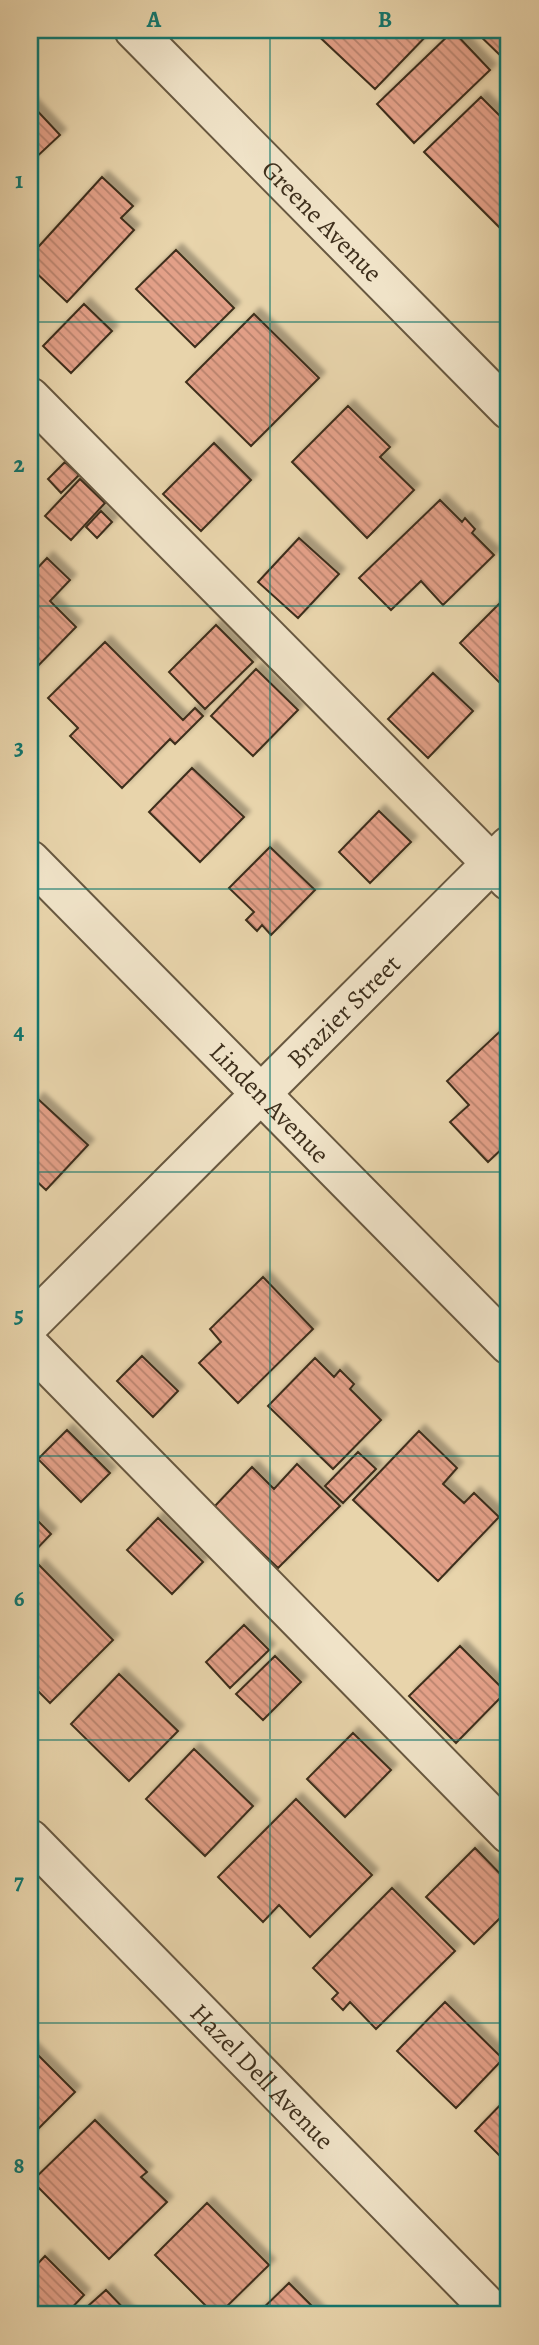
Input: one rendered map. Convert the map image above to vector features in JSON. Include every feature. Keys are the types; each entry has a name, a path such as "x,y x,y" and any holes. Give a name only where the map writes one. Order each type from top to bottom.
{"street":[{"name":"Greene Avenue","path":"134,30 509,410"},
{"path":"30,397 503,864"},
{"name":"Linden Avenue","path":"30,860 509,1345"},
{"name":"Brazier Street","path":"30,1324 260,1093 503,864"},
{"path":"30,1346 509,1833"},
{"name":"Hazel Dell Avenue","path":"30,1839 496,2315"}],"building":[{"path":"312,30 432,30 375,89"},
{"path":"474,30 509,30 509,52 503,58"},
{"path":"453,31 490,70 414,143 377,104"},
{"path":"481,97 509,125 509,223 502,230 424,152"},
{"path":"30,103 60,135 30,163"},
{"path":"102,177 133,206 121,218 134,230 67,302 30,267 30,256"},
{"path":"176,250 234,308 195,347 136,289"},
{"path":"84,304 112,331 71,373 43,346"},
{"path":"254,314 319,378 251,446 186,382"},
{"path":"348,406 390,447 380,457 414,490 367,538 292,462"},
{"path":"214,443 251,480 201,531 163,494"},
{"path":"65,462 79,475 61,493 48,479"},
{"path":"80,479 105,503 71,540 45,516"},
{"path":"440,500 462,522 465,518 475,529 472,533 494,555 443,605 421,581 391,610 359,578"},
{"path":"101,511 112,522 97,538 86,527"},
{"path":"299,538 339,574 298,618 258,582"},
{"path":"47,558 70,580 50,601 76,627 30,674 30,576"},
{"path":"509,594 509,692 460,643"},
{"path":"216,625 253,662 205,709 169,672"},
{"path":"105,642 183,720 195,708 203,716 175,744 170,739 122,788 70,736 78,728 48,698"},
{"path":"256,669 298,710 253,756 211,716"},
{"path":"433,673 473,711 428,758 388,719"},
{"path":"192,768 244,817 200,862 149,812"},
{"path":"379,811 411,842 370,883 339,852"},
{"path":"270,847 315,890 271,935 262,925 257,931 246,920 254,912 229,888"},
{"path":"509,1023 509,1142 488,1162 450,1122 469,1105 447,1081"},
{"path":"38,1099 88,1145 46,1190 30,1175 30,1108"},
{"path":"263,1277 313,1329 238,1403 199,1363 221,1342 210,1329"},
{"path":"142,1356 178,1391 153,1417 117,1381"},
{"path":"315,1358 334,1377 340,1370 354,1384 350,1389 381,1420 333,1469 268,1406"},
{"path":"67,1430 110,1473 81,1502 38,1459"},
{"path":"419,1431 457,1468 443,1484 464,1503 474,1493 499,1517 438,1581 353,1500"},
{"path":"358,1452 376,1469 343,1503 325,1486"},
{"path":"297,1464 340,1506 278,1568 214,1507 252,1467 274,1489"},
{"path":"30,1513 51,1534 30,1556"},
{"path":"158,1518 203,1562 172,1594 127,1550"},
{"path":"39,1565 113,1640 50,1703 30,1683 30,1575"},
{"path":"244,1625 269,1650 230,1688 206,1662"},
{"path":"460,1646 506,1692 456,1743 409,1696"},
{"path":"275,1656 301,1682 263,1720 236,1694"},
{"path":"119,1674 178,1731 129,1781 71,1724"},
{"path":"353,1733 391,1770 345,1817 307,1779"},
{"path":"194,1749 253,1806 205,1856 146,1799"},
{"path":"296,1799 372,1875 310,1937 279,1905 263,1922 218,1877"},
{"path":"475,1848 509,1883 509,1909 474,1944 426,1897"},
{"path":"392,1888 455,1951 376,2029 350,2002 343,2010 332,1999 338,1993 313,1968"},
{"path":"445,2002 503,2059 456,2108 397,2051"},
{"path":"30,2047 75,2092 30,2137"},
{"path":"509,2096 509,2165 475,2131"},
{"path":"95,2120 147,2172 141,2177 167,2202 109,2259 32,2181"},
{"path":"207,2203 269,2265 218,2315 155,2255"},
{"path":"45,2256 84,2295 65,2315 44,2315 30,2301 30,2272"},
{"path":"289,2283 321,2315 256,2315"},
{"path":"106,2290 130,2315 78,2315"}]}
